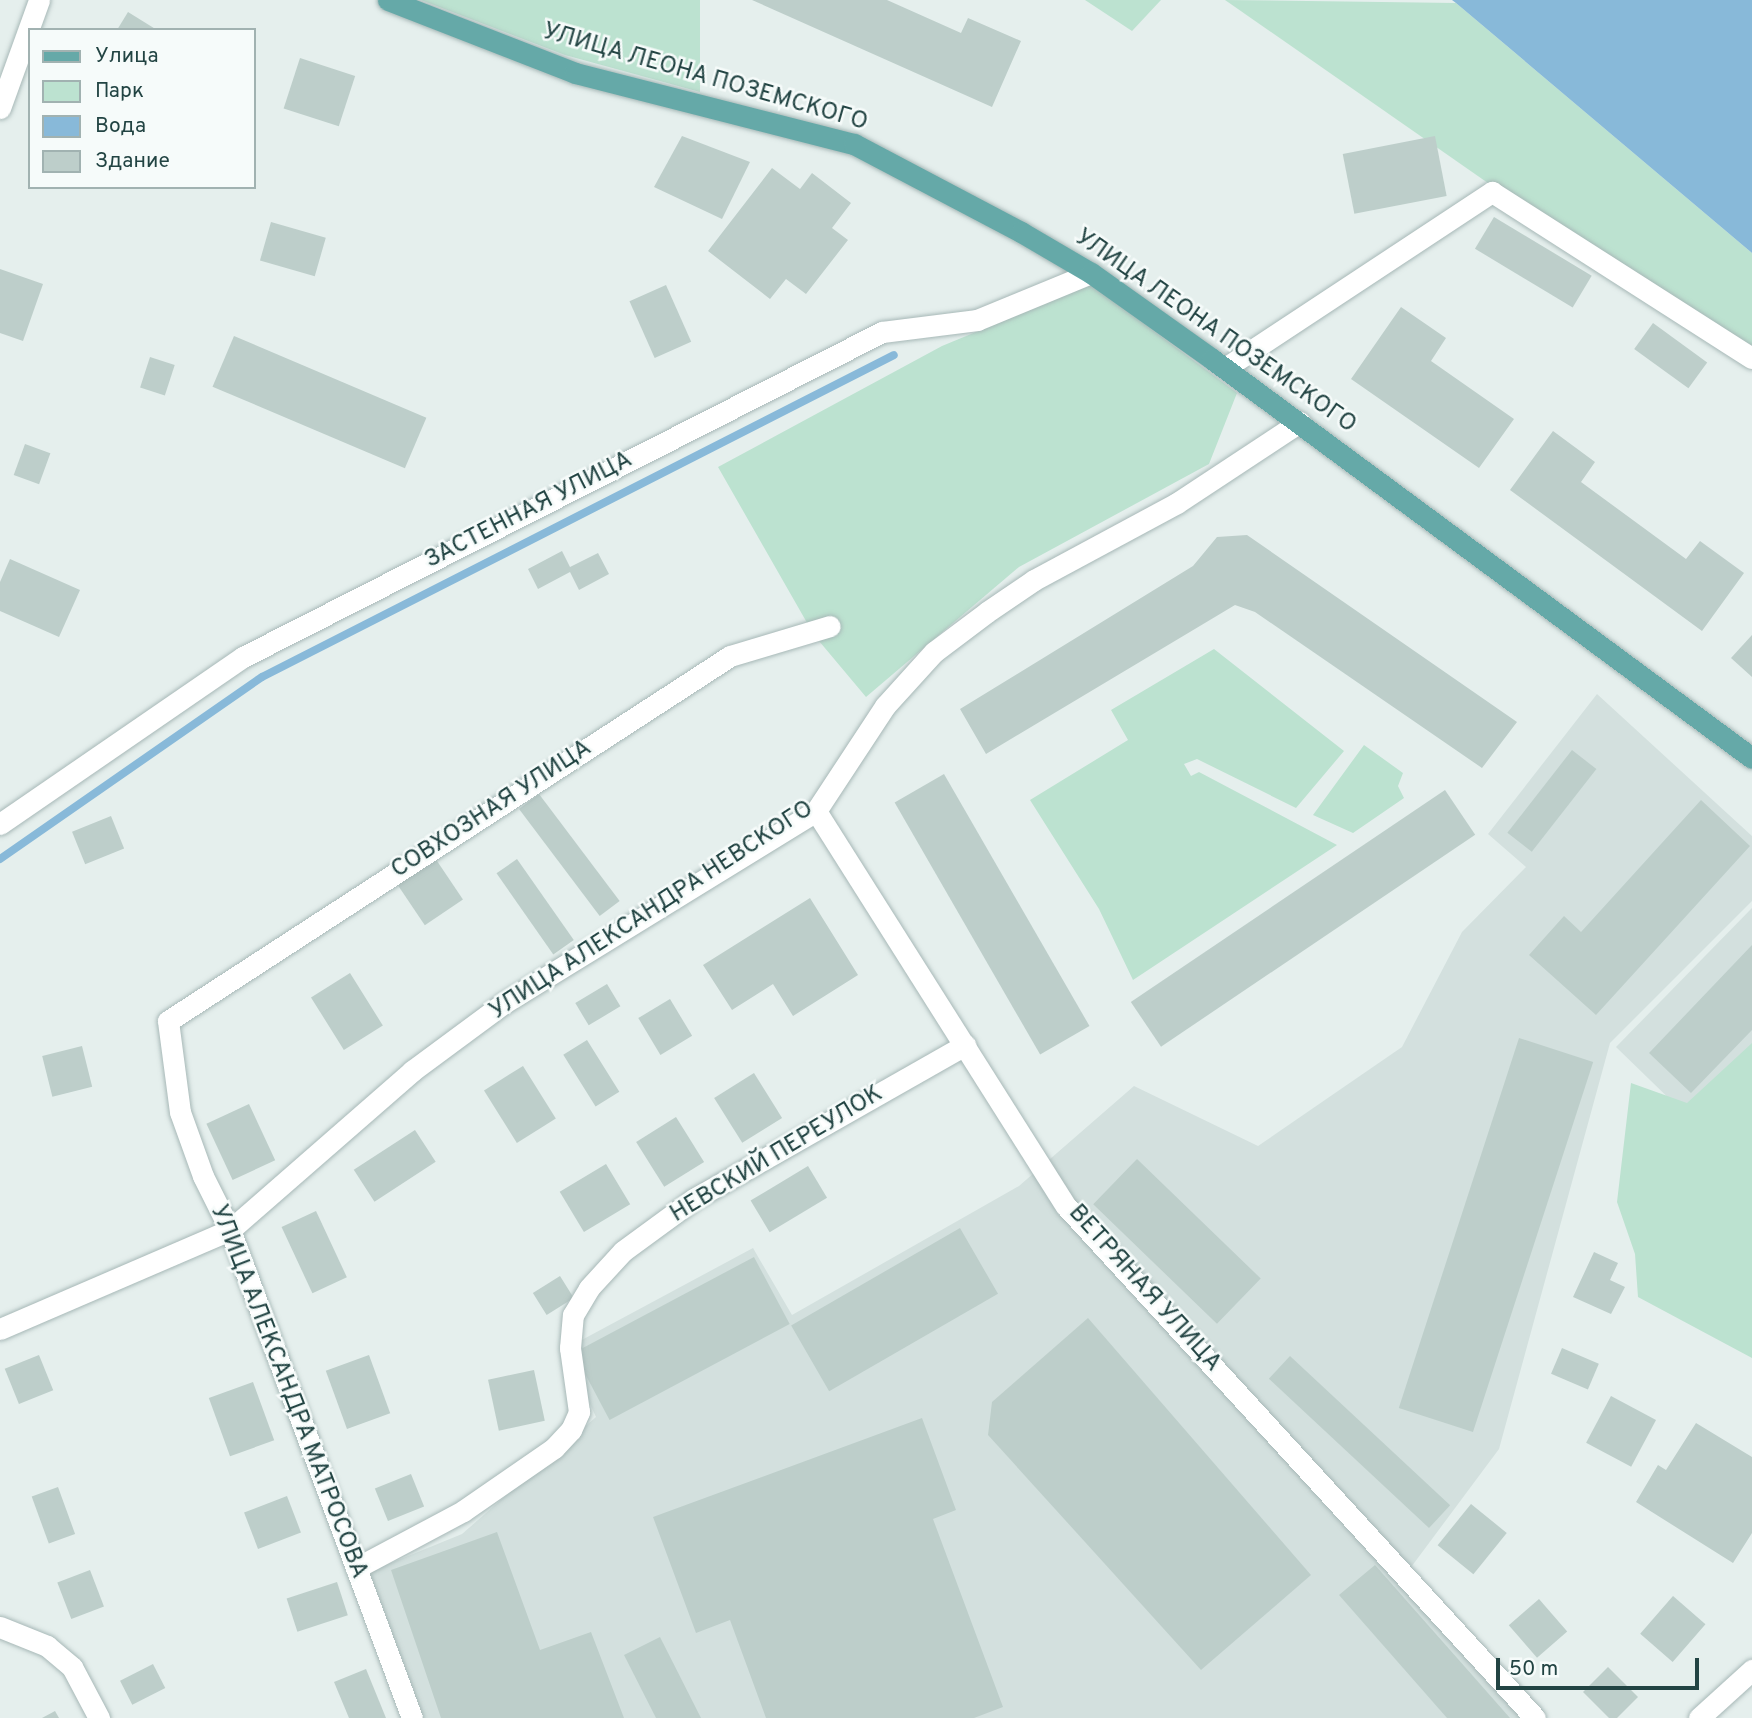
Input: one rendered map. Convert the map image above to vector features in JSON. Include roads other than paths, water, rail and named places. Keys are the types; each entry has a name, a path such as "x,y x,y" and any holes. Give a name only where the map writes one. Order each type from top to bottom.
{"main road":[{"name":"УЛИЦА ЛЕОНА ПОЗЕМСКОГО","path":"388,0 575,73 854,144 1091,273 1300,422 1752,758"}],"street":[{"path":"29,28 39,0"},
{"path":"0,108 28,30"},
{"path":"1225,368 1492,192 1752,358"},
{"name":"ЗАСТЕННАЯ УЛИЦА","path":"0,824 243,657 883,331 977,320 1091,273"},
{"name":"УЛИЦА АЛЕКСАНДРА НЕВСКОГО","path":"0,1329 230,1230 412,1071 504,1003 816,811 885,706 934,652 1034,580 1177,503 1300,422"},
{"name":"СОВХОЗНАЯ УЛИЦА","path":"168,1021 730,656 830,625"},
{"name":"ВЕТРЯНАЯ УЛИЦА","path":"816,811 1066,1206 1535,1718"},
{"name":"УЛИЦА АЛЕКСАНДРА МАТРОСОВА","path":"168,1021 180,1112 203,1176 230,1230 412,1718"},
{"name":"НЕВСКИЙ ПЕРЕУЛОК","path":"356,1568 463,1511 554,1448 571,1430 579,1412 570,1348 573,1315 589,1288 623,1251 694,1199 965,1045"},
{"path":"0,1627 47,1646 72,1667 99,1718"},
{"path":"1699,1718 1752,1670"}],"water":[{"path":"1452,0 1752,0 1752,253 1456,3"}],"waterway":[{"path":"0,859 262,677 894,355"}]}
